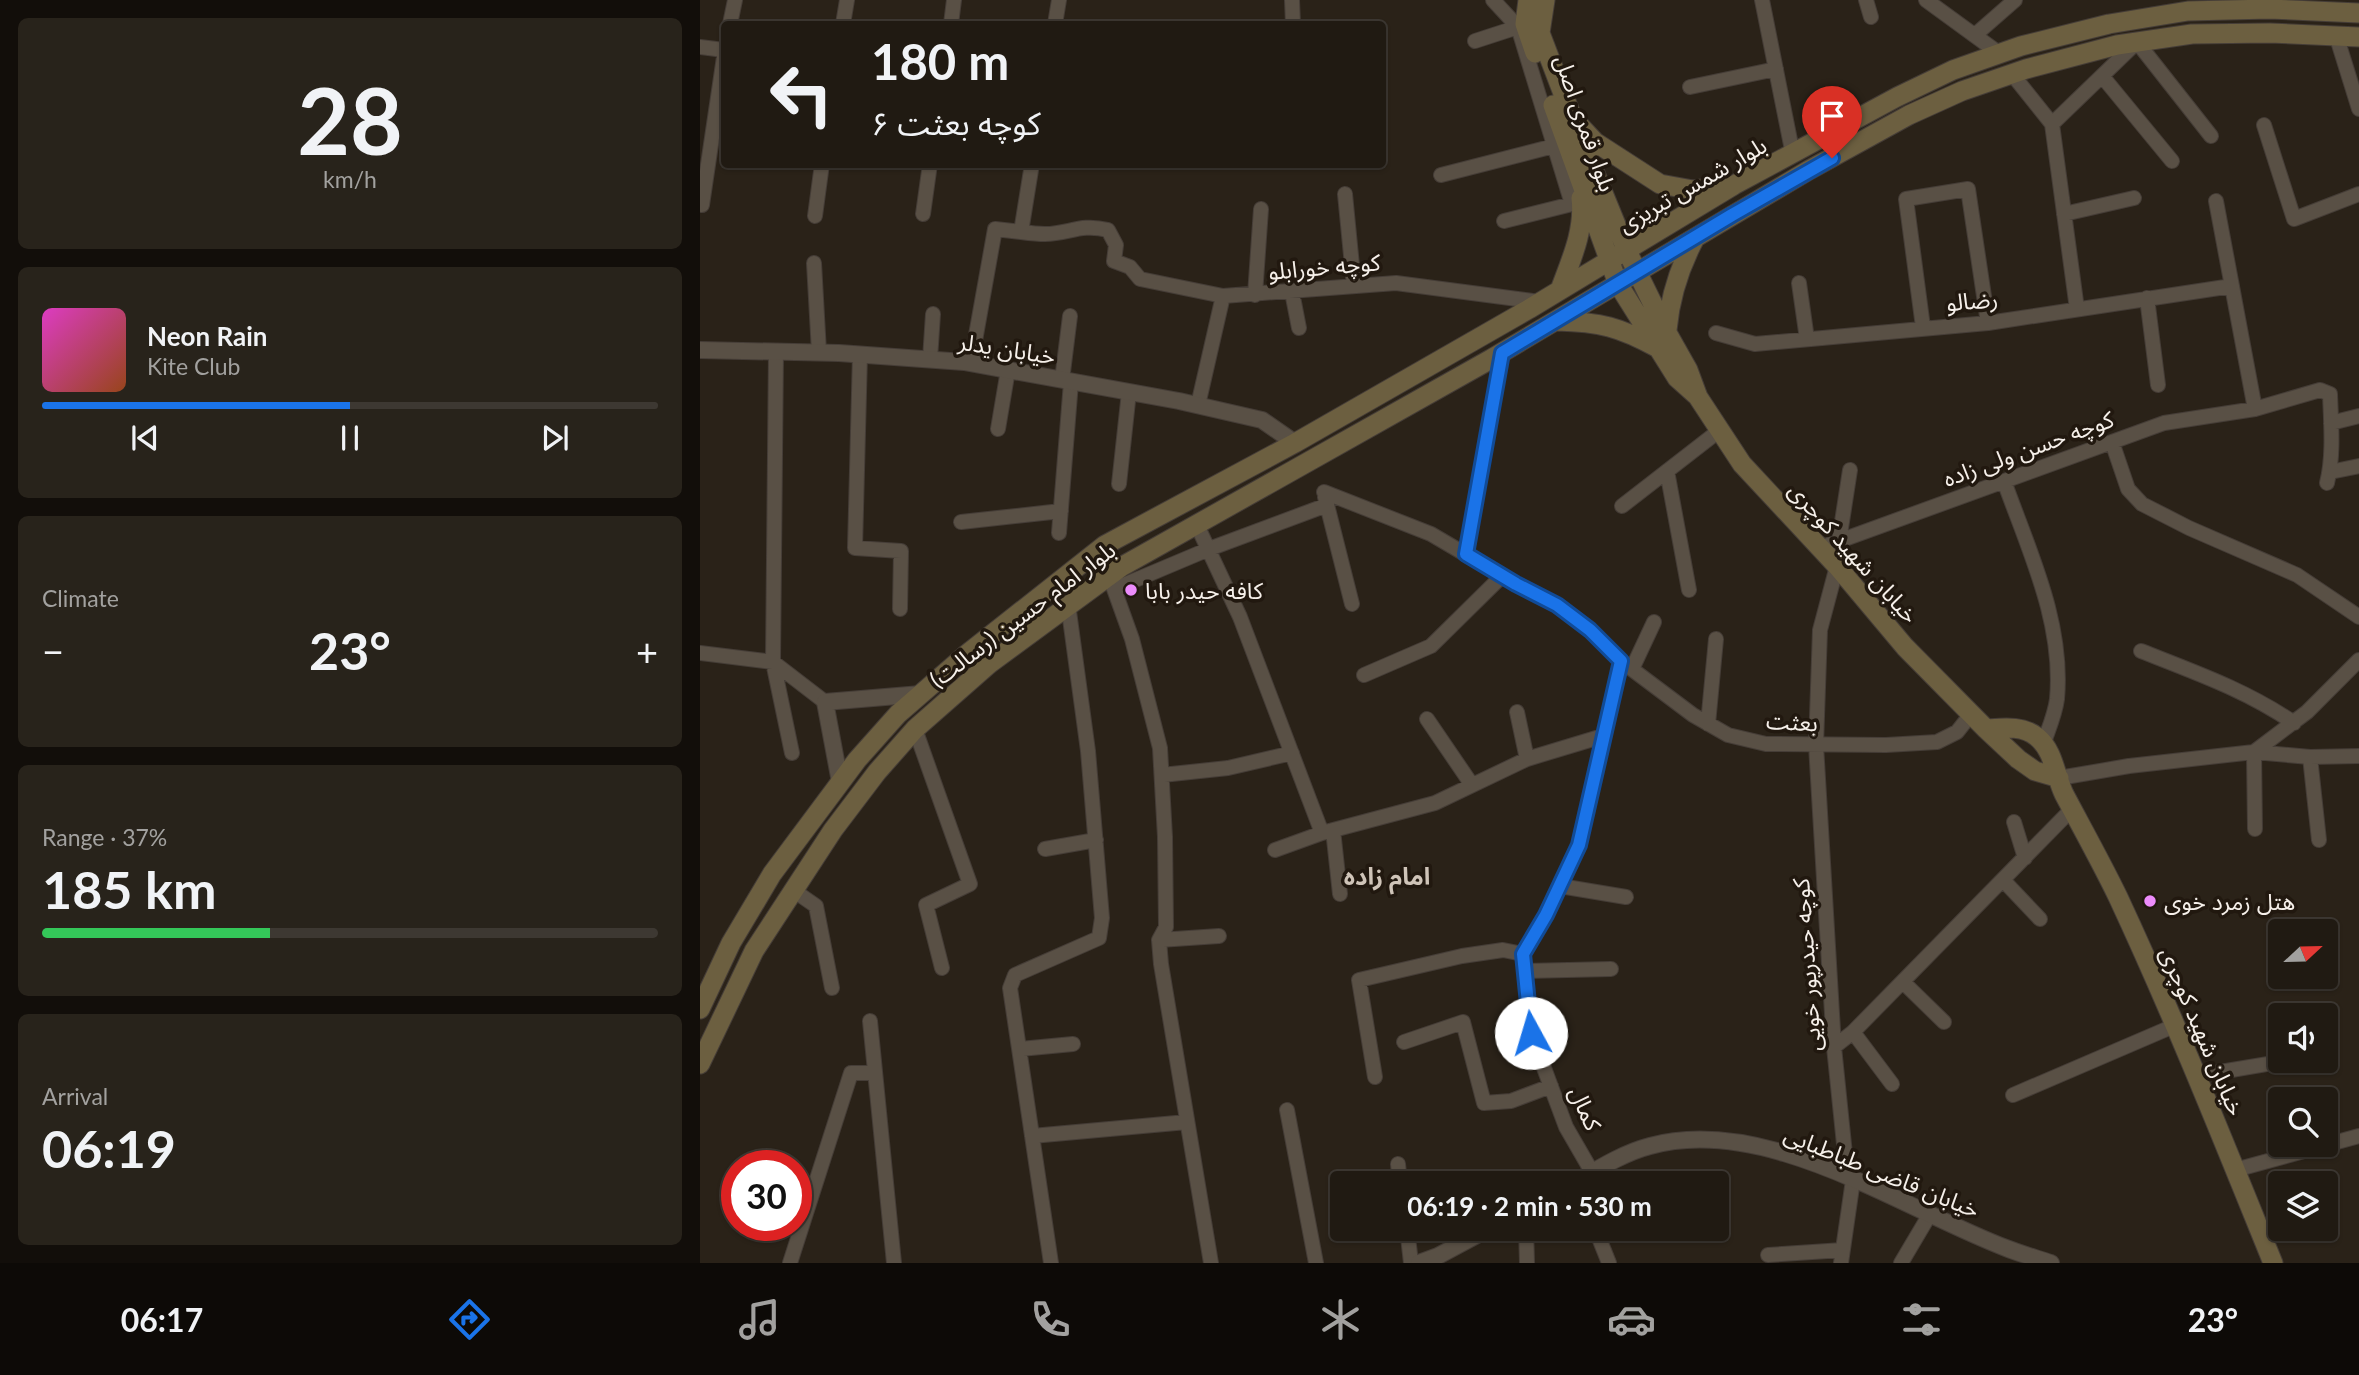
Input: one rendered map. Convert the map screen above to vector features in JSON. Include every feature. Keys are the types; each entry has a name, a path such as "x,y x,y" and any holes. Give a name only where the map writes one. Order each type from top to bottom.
{"main road":[{"name":"بلوار قمری اصل","path":"1545,0 1540,33 1626,249"},
{"name":"بلوار شمس تبریزی","path":"1609,261 1734,186 1909,91 1953,70 2021,46 2109,24 2188,11 2318,6 2359,13"},
{"name":"بلوار قمری اصل","path":"1522,10 1609,261"},
{"name":"بلوار شمس تبریزی","path":"1618,284 1765,195 1909,115 1962,91 2012,74 2137,42 2192,34 2359,37"},
{"path":"1572,117 1595,142 1660,184 1693,190 1734,186"},
{"path":"1560,290 1574,253 1583,215 1578,176"},
{"path":"1556,321 1592,322 1662,340 1673,288 1695,238"},
{"name":"خیابان شهید کوچری","path":"1626,249 1637,271 1662,340"},
{"name":"خیابان شهید کوچری","path":"1609,261 1618,284 1688,370 1698,397 1742,464 1837,566 1905,647 1986,729 2035,771 2059,778"},
{"name":"بلوار امام حسین (رسالت)","path":"700,1009 730,943 772,874 856,760 898,714 967,654 1105,545 1295,443 1609,261"},
{"name":"بلوار امام حسین (رسالت)","path":"700,1064 754,951 840,820 915,729 989,664 1068,604 1112,582 1196,523 1502,353 1618,284"},
{"path":"1986,729 2011,727 2037,737 2043,745"},
{"name":"خیابان شهید کوچری","path":"2043,745 2063,792 2116,895 2176,1025 2273,1263"},
{"path":"2260,1230 2260,1263"}],"street":[{"path":"731,21 735,0"},
{"path":"844,21 847,0"},
{"path":"951,21 954,0"},
{"path":"1056,21 1059,0"},
{"path":"1292,0 1293,21"},
{"path":"1493,0 1522,10"},
{"path":"1762,0 1793,155"},
{"path":"1866,0 1871,17"},
{"path":"1926,0 1944,5 1975,35 2000,54"},
{"path":"1975,35 2015,0"},
{"path":"1475,41 1522,10"},
{"path":"1504,221 1572,204 1554,146 1522,10"},
{"path":"2336,35 2359,109"},
{"path":"2052,124 2137,42 2211,136"},
{"path":"700,47 721,50"},
{"path":"1690,88 1776,69"},
{"path":"2012,74 2052,124 2077,309"},
{"path":"2102,76 2172,160"},
{"path":"702,205 721,77"},
{"path":"2264,125 2294,219 2359,194"},
{"path":"1441,175 1554,146"},
{"path":"815,216 821,168"},
{"path":"923,214 929,168"},
{"path":"971,363 995,229 1021,232 1031,168"},
{"path":"1923,327 1906,199 1968,189 1988,323"},
{"path":"1345,194 1354,286"},
{"path":"2064,214 2134,198"},
{"path":"2216,201 2255,409"},
{"path":"1255,295 1261,209"},
{"name":"کوچه خورابلو","path":"1021,232 1047,234 1072,228 1095,227 1108,230 1116,245 1114,261 1130,267 1140,279 1223,296 1396,283 1540,302"},
{"path":"814,263 820,352"},
{"path":"1799,283 1807,339"},
{"name":"رضالو","path":"1716,333 1755,344 1988,323 2232,286"},
{"path":"1292,292 1299,328"},
{"path":"1198,405 1223,296"},
{"path":"2147,298 2158,385"},
{"path":"930,359 933,314"},
{"path":"1059,533 1070,316"},
{"name":"خیابان یدلر","path":"700,350 820,352 971,363 1198,405 1262,420 1295,443"},
{"path":"776,351 774,662 792,753"},
{"path":"1466,554 1502,353"},
{"path":"860,354 855,548 901,551 900,609"},
{"path":"998,429 1008,370"},
{"name":"کوچه حسن ولی زاده","path":"1820,548 2164,423 2255,409 2320,390 2330,394 2331,423"},
{"path":"1119,484 1129,392"},
{"path":"2359,416 2331,423 2328,478 2359,466"},
{"path":"1622,506 1720,430"},
{"path":"2112,442 2129,489 2142,504 2189,528 2297,575 2359,617"},
{"path":"1839,541 1850,470"},
{"path":"1667,471 1689,590"},
{"path":"2004,481 2052,620 2058,656 2057,701 2043,745"},
{"path":"1211,1263 1159,940 1167,927 1160,748 1132,639 1112,582 1209,549 1326,499 1352,604"},
{"name":"بعثت","path":"1326,499 1431,534 1557,605 1590,630 1627,665 1708,724 1728,735 1766,744 1886,746 1937,742 1957,732 1972,713"},
{"path":"961,522 1061,511"},
{"path":"1196,523 1240,617 1292,753 1328,832 1340,894"},
{"name":"کوچه حیدرپور خویی","path":"1837,566 1820,630 1816,745 1834,1048 1845,1154 1853,1180"},
{"path":"1364,675 1431,646 1502,576"},
{"path":"1051,1263 1010,988 1015,975 1099,938 1102,918 1088,751 1068,604"},
{"path":"1375,1077 1359,980 1462,956 1503,950 1523,954 1579,845 1603,736 1627,665 1654,622"},
{"path":"1708,724 1716,639"},
{"path":"2141,651 2235,688 2294,723"},
{"path":"700,653 774,662 825,702 840,782"},
{"path":"2254,752 2294,723 2359,660"},
{"path":"825,702 921,694"},
{"path":"1517,712 1527,759"},
{"path":"1427,719 1472,785"},
{"path":"915,729 970,884 926,905 942,968"},
{"path":"1275,850 1328,832 1435,803 1527,759 1603,736"},
{"path":"2254,752 2255,829"},
{"path":"2059,778 2129,766 2254,752 2310,757 2359,756"},
{"path":"1161,775 1228,768 1292,753"},
{"path":"2310,757 2319,840"},
{"path":"1834,1048 1903,982 2073,808"},
{"path":"2014,822 2025,858"},
{"path":"1045,849 1096,840"},
{"path":"2003,880 2040,919"},
{"path":"1560,886 1626,897"},
{"path":"793,890 816,906 832,988"},
{"path":"1159,940 1219,936"},
{"name":"کمال","path":"1523,954 1531,1033 1566,1127 1591,1171"},
{"path":"1525,971 1612,969"},
{"path":"1903,982 1944,1022"},
{"path":"870,1021 894,1263"},
{"path":"1404,1042 1463,1022 1484,1103 1511,1101 1551,1086"},
{"path":"2013,1095 2176,1025"},
{"path":"1853,1032 1892,1084"},
{"path":"1020,1049 1073,1044"},
{"path":"2196,1076 2268,1064"},
{"path":"790,1263 851,1073 875,1073"},
{"path":"1287,1110 1316,1263"},
{"path":"1032,1136 1188,1122"},
{"path":"2235,1170 2359,1136"},
{"name":"خیابان قاضی طباطبایی","path":"1594,1171 1650,1146 1693,1139 1725,1140 1820,1166 2005,1248 2048,1263"},
{"path":"1398,1164 1399,1171"},
{"path":"1768,1255 1842,1257 1853,1180"},
{"path":"1901,1263 1930,1214"},
{"path":"1408,1241 1411,1263"},
{"path":"1419,1263 1466,1241"},
{"path":"1527,1241 1527,1263"},
{"path":"1600,1241 1609,1263"}],"place":[{"name":"کافه حیدر بابا","path":"1131,590"},
{"name":"هتل زمرد خوی","path":"2150,901"}],"district":[{"name":"امام زاده","path":"1387,875"}],"route":[{"path":"1531,1033 1523,954 1546,915 1579,845 1621,661 1590,630 1557,605 1466,554 1502,353 1832,158"}]}
